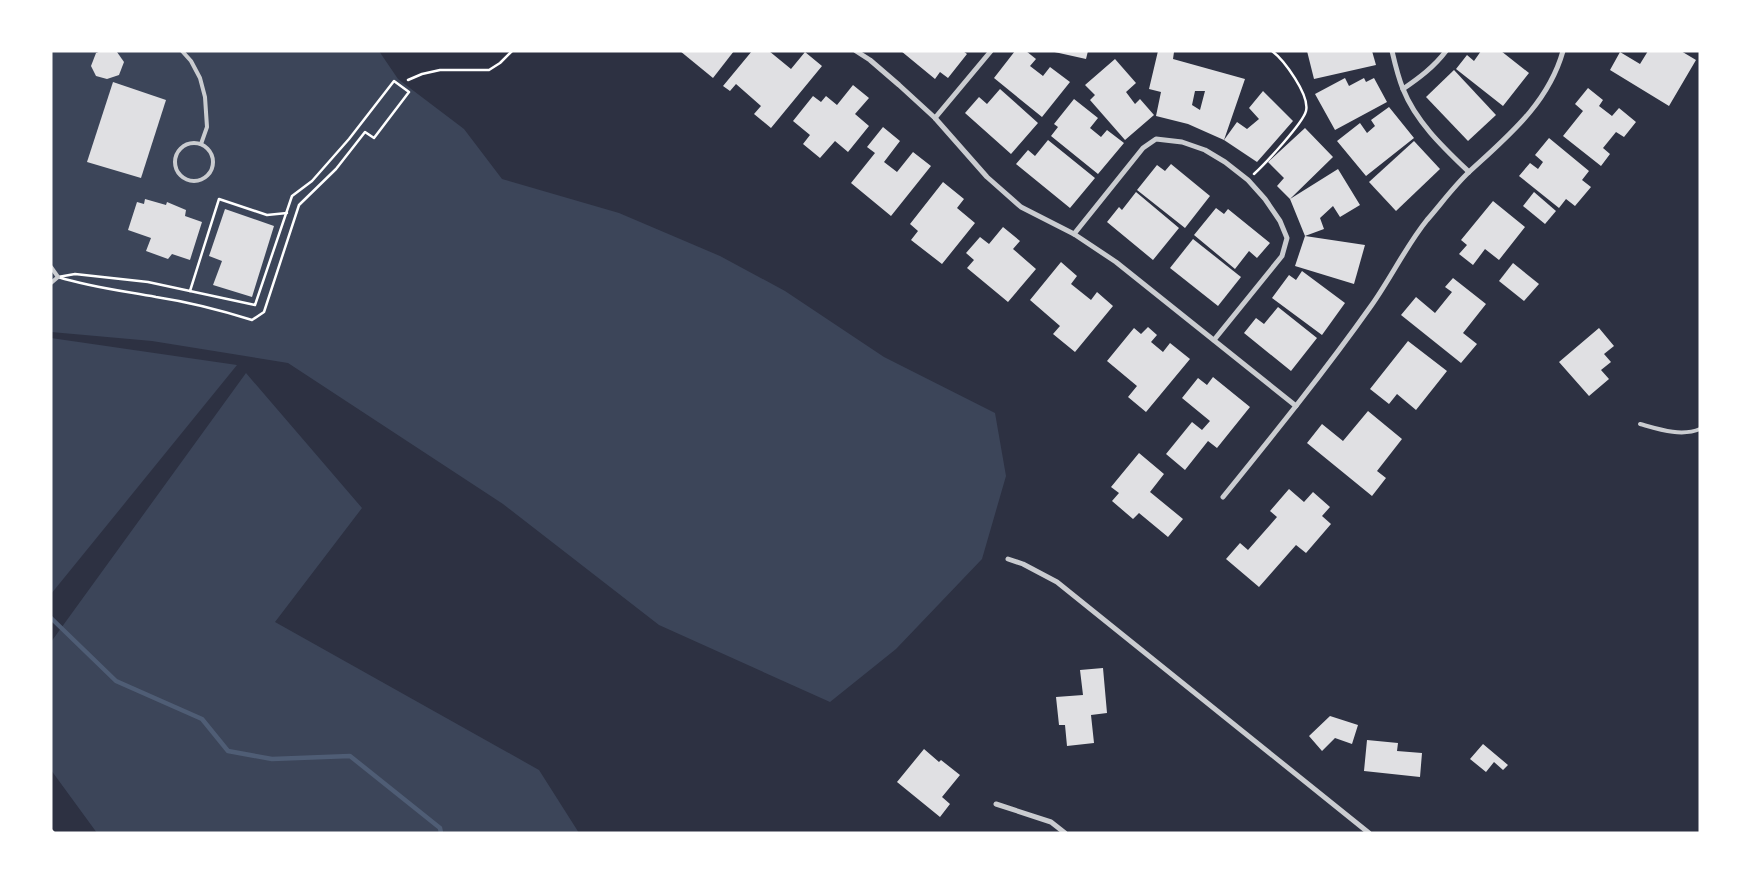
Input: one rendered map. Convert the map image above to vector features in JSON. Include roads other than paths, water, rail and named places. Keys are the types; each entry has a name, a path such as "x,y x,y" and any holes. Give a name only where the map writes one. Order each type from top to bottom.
{"street":[{"path":"856,51 899,85 935,118 987,177 1021,206 1074,234 1116,262 1296,406"},
{"path":"935,118 991,51"},
{"path":"1392,51 1403,89 1414,110 1430,132 1469,172"},
{"path":"1403,89 1418,79 1446,51"},
{"path":"1223,497 1296,406 1373,304 1426,222 1469,172 1515,130 1539,101 1558,70 1563,51"},
{"path":"1074,234 1143,148 1156,139 1182,142 1205,150 1225,162 1248,180 1265,199 1280,221 1287,238 1282,256 1214,340"},
{"path":"1008,559 1023,564 1058,582 1369,833"},
{"path":"996,804 1052,822 1065,833"}],"lane":[{"path":"182,51 200,78 205,97 207,127 201,144"},
{"path":"186,144 201,144 212,154 213,168 203,180 188,180 177,170 176,156 186,144"},
{"path":"51,267 58,277 51,282"},
{"path":"1640,424 1668,432 1695,431 1700,429"}],"waterway":[{"path":"51,618 116,681 202,719 228,751 272,759 350,756 440,828 441,833"}]}
